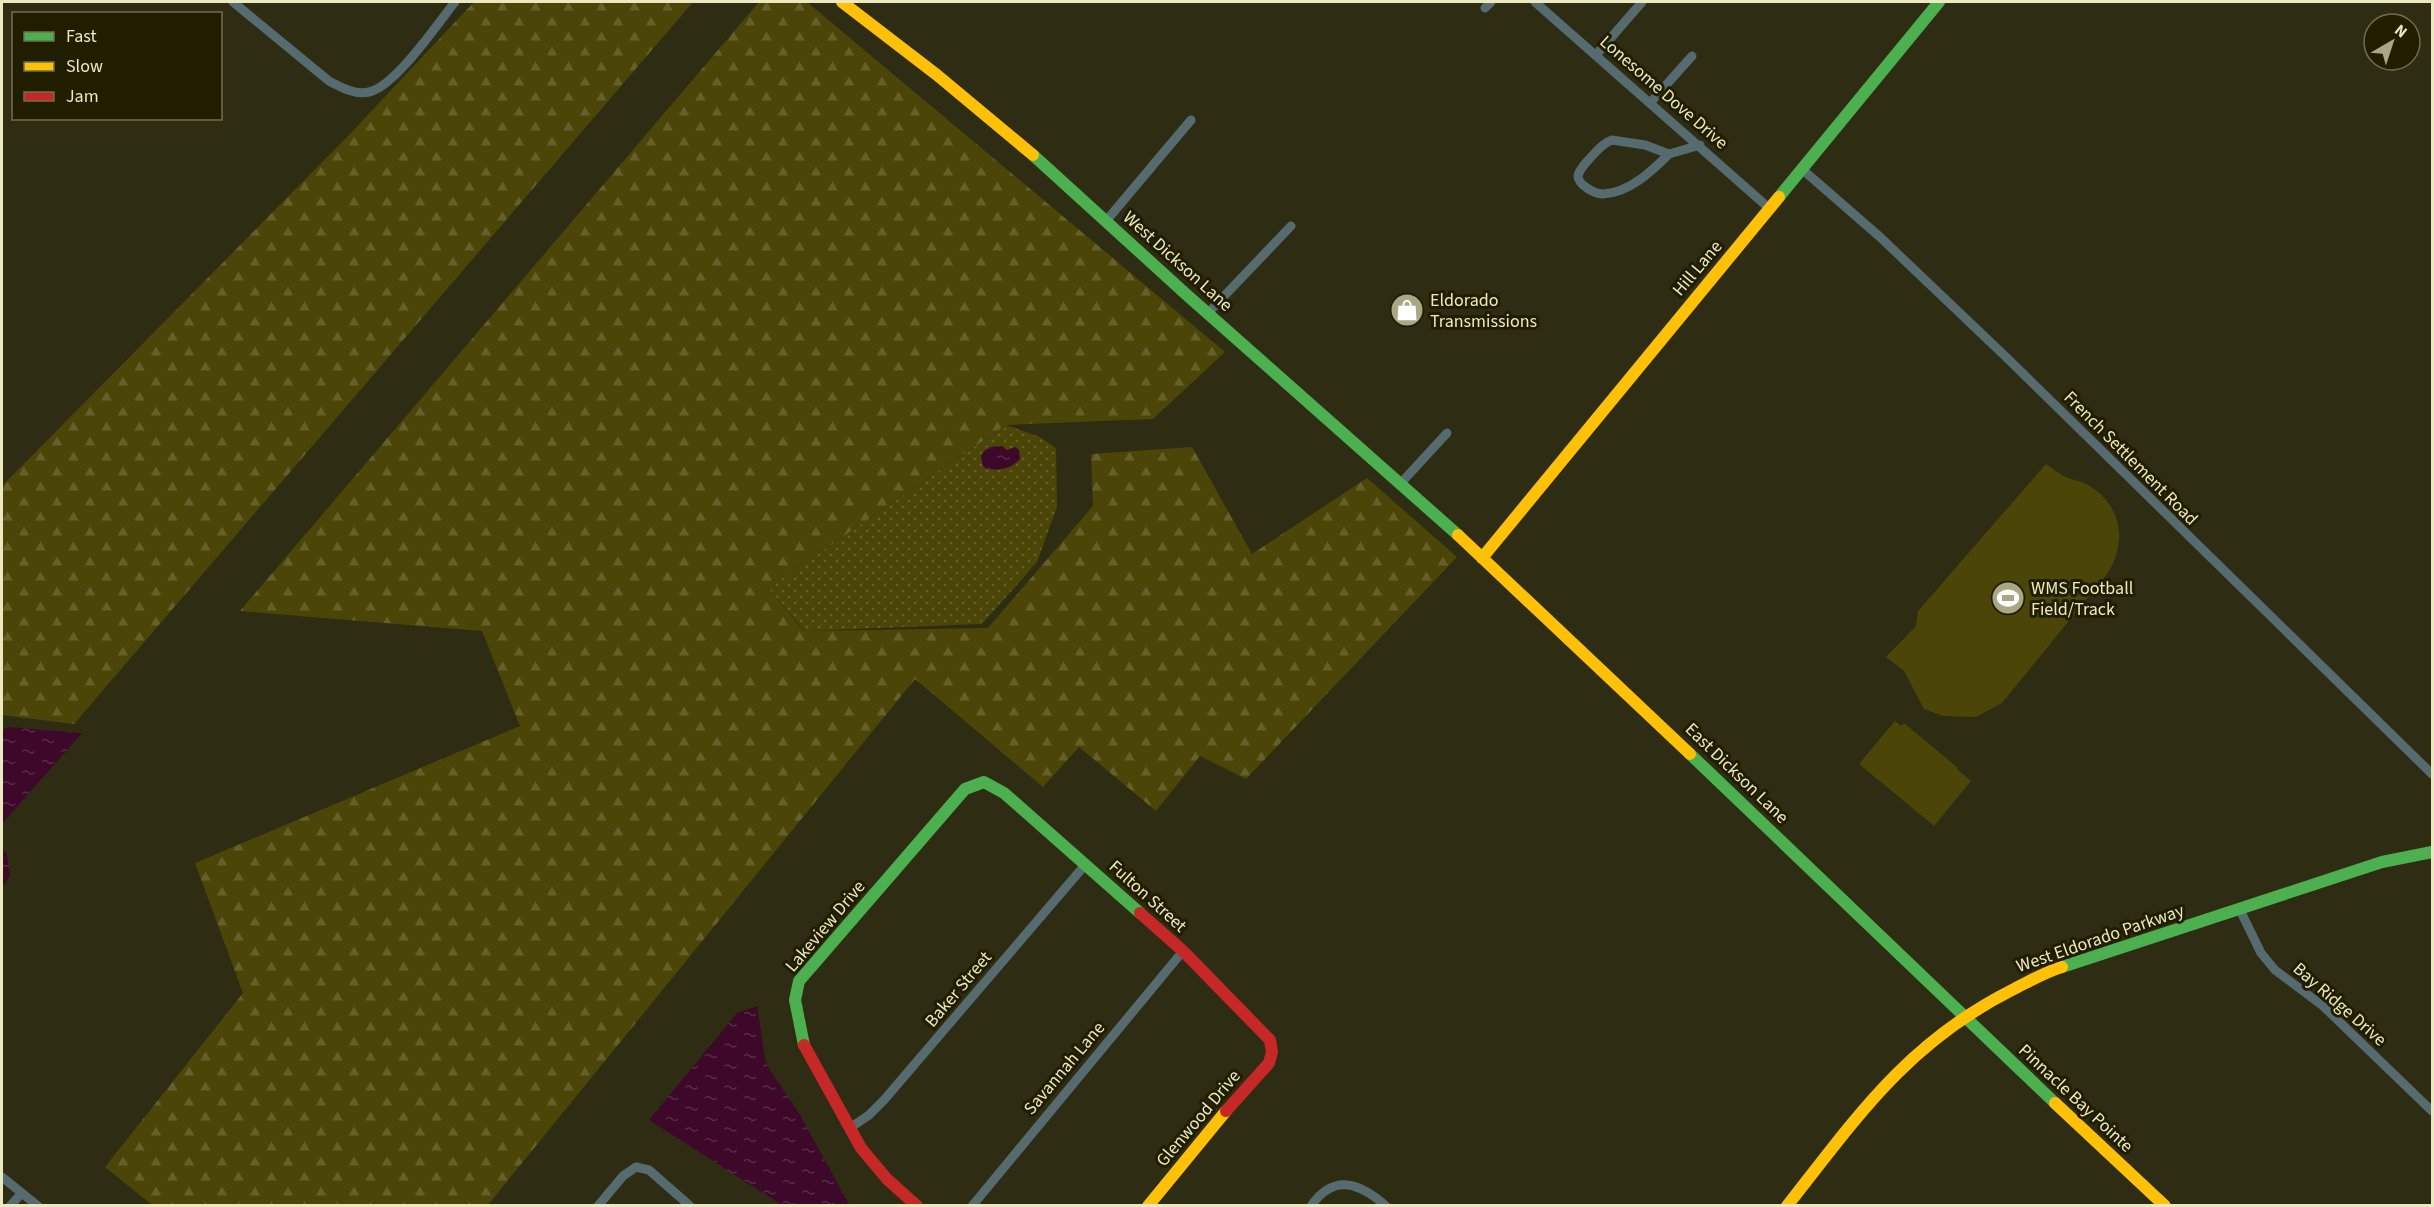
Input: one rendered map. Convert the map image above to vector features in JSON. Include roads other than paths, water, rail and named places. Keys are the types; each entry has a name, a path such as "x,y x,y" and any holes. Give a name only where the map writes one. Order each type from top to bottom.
{"street":[{"path":"233,2 329,81 339,87 360,93 372,92 390,80 455,2"},
{"name":"West Dickson Lane","path":"842,2 955,89 1042,162 1482,558"},
{"name":"Lonesome Dove Drive","path":"1535,2 1770,209"},
{"path":"1596,55 1642,2"},
{"name":"Hill Lane","path":"1482,558 1939,2"},
{"path":"1650,103 1692,56"},
{"path":"1106,221 1191,120"},
{"path":"1669,154 1646,145 1612,140 1605,142 1581,168 1578,176 1580,181 1592,191 1602,194 1641,180 1669,154 1700,145"},
{"name":"French Settlement Road","path":"1803,170 1880,237 2006,357 2207,556 2433,774"},
{"path":"1208,313 1291,226"},
{"path":"1401,483 1447,433"},
{"name":"East Dickson Lane","path":"1482,558 1878,932 1963,1017"},
{"name":"Fulton Street","path":"984,782 1004,792 1183,951 1270,1040 1272,1052"},
{"name":"Lakeview Drive","path":"917,1206 887,1179 861,1148 805,1049 795,1000 799,981 965,789 984,782"},
{"name":"West Eldorado Parkway","path":"1787,1206 1886,1085 1923,1048 1963,1017 2014,987 2058,968 2382,862 2433,852"},
{"name":"Baker Street","path":"850,1128 869,1115 884,1100 1085,865"},
{"name":"Bay Ridge Drive","path":"2240,910 2261,953 2276,970 2323,1006 2433,1111"},
{"name":"Savannah Lane","path":"972,1206 1183,951"},
{"name":"Pinnacle Bay Pointe","path":"1963,1017 2164,1206"},
{"name":"Glenwood Drive","path":"1148,1206 1211,1128 1269,1063 1272,1052"},
{"path":"598,1206 622,1176 636,1167 649,1170 690,1206"},
{"path":"2,1177 38,1206"},
{"path":"1311,1206 1318,1196 1331,1186 1352,1184 1373,1194 1386,1206"},
{"path":"10,1206 22,1193"}],"water":[{"path":"1002,446 1007,450 1015,447 1019,450 1020,459 1003,469 983,468 981,455 988,447"},
{"path":"8,727 82,733 2,824 2,730"},
{"path":"2,848 7,855 10,876 2,887"},
{"path":"757,1006 766,1064 799,1113 849,1204 782,1205 649,1120 737,1013"}],"place":[{"name":"Eldorado Transmissions","path":"1407,310"},
{"name":"WMS Football Field/Track","path":"2008,598"}]}
